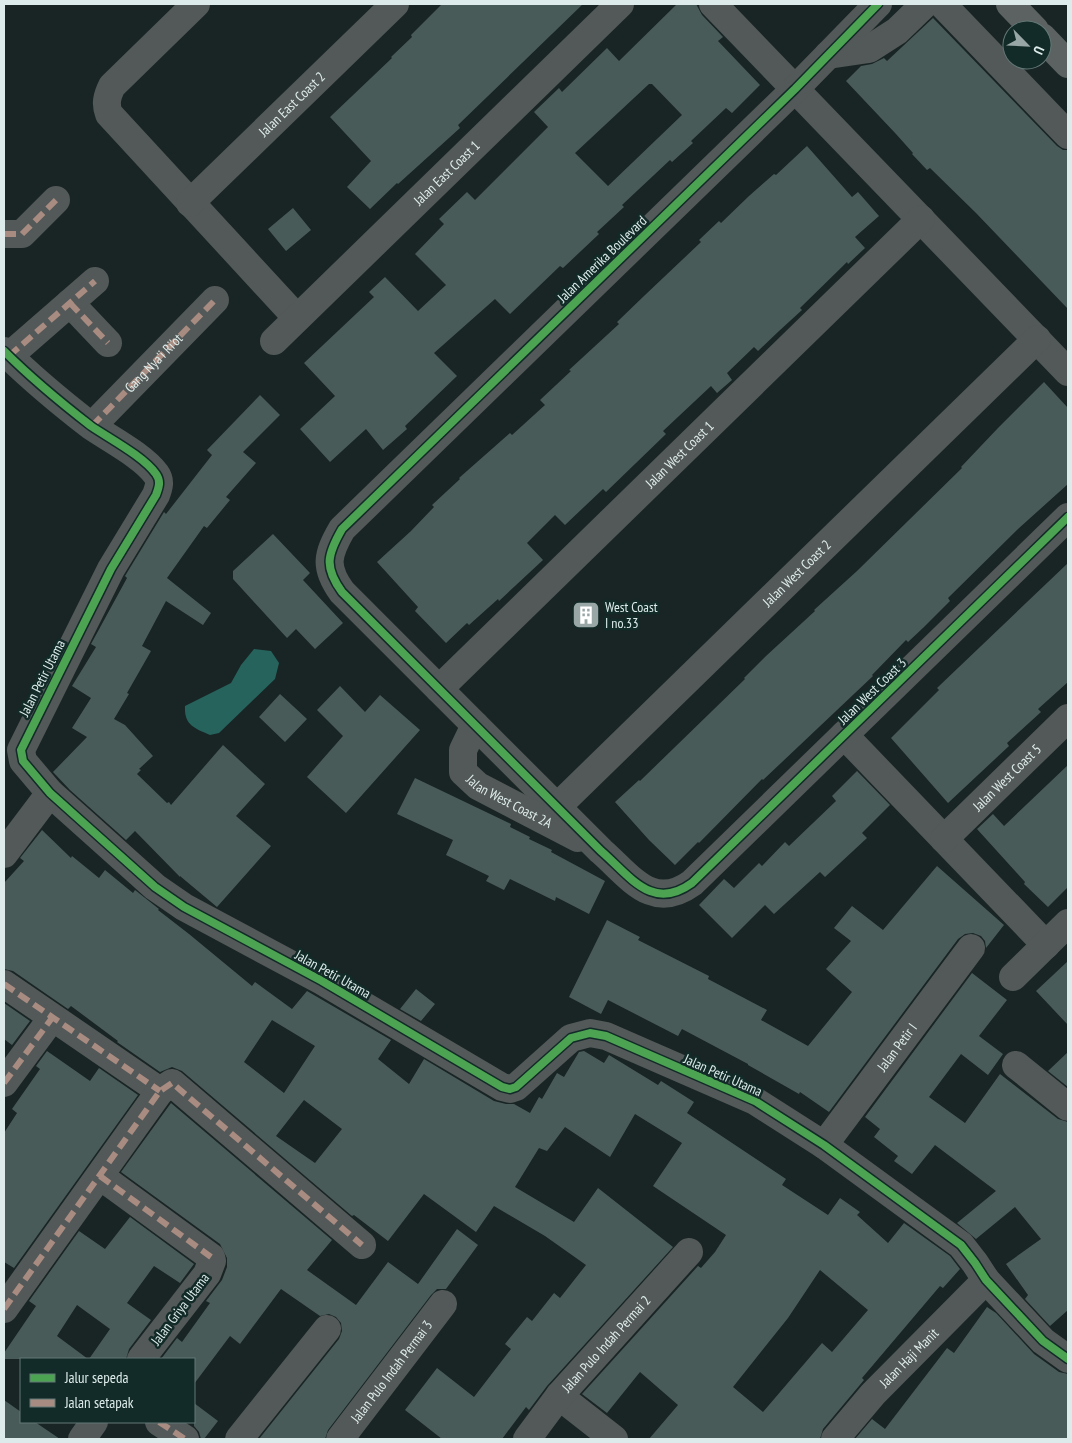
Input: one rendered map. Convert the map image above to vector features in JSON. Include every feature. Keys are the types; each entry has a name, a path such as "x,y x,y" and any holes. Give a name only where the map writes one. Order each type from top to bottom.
{"main road":[{"path":"1010,4 1025,20"},
{"path":"1052,47 1068,64"}],"street":[{"path":"196,4 112,86 106,100 106,108 109,114 297,318"},
{"name":"Jalan East Coast 2","path":"190,203 395,4"},
{"name":"Jalan East Coast 1","path":"274,341 620,4"},
{"path":"713,4 1068,372"},
{"name":"Jalan Amerika Boulevard","path":"439,689 342,592 332,578 330,563 333,546 342,529 795,88 878,4"},
{"path":"828,55 869,49 898,31 925,4"},
{"path":"942,4 1068,135"},
{"path":"4,234 22,234 56,200"},
{"name":"Jalan West Coast 1","path":"439,689 921,219"},
{"path":"6,353 95,281"},
{"name":"Gang Nya'i Ri'ot","path":"92,426 215,300"},
{"path":"70,302 108,343"},
{"name":"Jalan West Coast 2","path":"557,807 1037,339"},
{"name":"Jalan Petir Utama","path":"6,353 48,393 147,464 159,478 160,485 112,569 21,750 23,761 50,793 155,888 184,907 322,982 502,1086 510,1089 516,1087 571,1038 590,1033 606,1036 755,1101 824,1146 961,1245 986,1280 1043,1341 1068,1359"},
{"name":"Jalan West Coast 3","path":"601,851 644,889 656,894 669,895 682,891 1068,517"},
{"path":"439,689 601,851"},
{"name":"Jalan West Coast 5","path":"944,839 1068,718"},
{"name":"Jalan West Coast 2A","path":"475,725 463,750 463,772 478,786 601,851"},
{"path":"844,735 1046,945"},
{"path":"4,854 50,793"},
{"path":"1014,977 1068,923"},
{"name":"Jalan Petir I","path":"824,1146 971,948"},
{"path":"4,984 160,1091"},
{"path":"4,1083 52,1018"},
{"path":"1016,1065 1068,1107"},
{"path":"4,1309 160,1091 172,1083 362,1245"},
{"name":"Jalan Griya Utama","path":"100,1176 211,1257 212,1265 207,1274 142,1358"},
{"name":"Jalan Pulo Indah Permai 2","path":"527,1439 559,1396 689,1252"},
{"name":"Jalan Haji Manit","path":"835,1439 873,1394 986,1280"},
{"name":"Jalan Pulo Indah Permai 3","path":"340,1439 443,1304"},
{"path":"239,1439 327,1329"},
{"path":"559,1396 614,1439"},
{"path":"82,1439 93,1423"},
{"path":"161,1423 185,1439"}],"shaded area":[{"path":"254,649 271,651 279,663 275,679 219,733 210,735 191,725 186,718 185,706 231,683 241,665"}],"building":[{"path":"442,4 583,4 458,125 460,128 370,209 347,187 371,161 330,117 392,58 412,37 411,35"},
{"path":"677,4 696,4 702,15 723,37 718,41 760,85 732,113 726,108 691,141 693,143 672,162 670,160 622,205 624,207 597,232 599,234 563,268 560,266 510,314 495,299 434,353 457,376 405,426 407,429 383,450 366,429 330,462 300,429 335,396 304,363 374,297 369,292 385,277 418,311 446,285 415,254 444,224 439,219 467,192 475,200 548,127 534,112 559,88 562,92 607,48 619,61","holes":["649,84 652,84 682,115 608,186 575,153"]},
{"path":"933,18 1057,146 1063,150 1068,150 1068,309 976,213 930,168 927,170 846,81 861,66 872,64 884,58 887,61"},
{"path":"807,146 852,197 858,192 879,216 855,237 865,248 848,264 847,262 800,308 802,310 758,351 754,347 727,373 732,380 717,393 711,386 663,431 666,434 606,492 603,489 565,525 555,515 527,543 543,560 499,601 498,599 469,625 467,623 446,643 415,611 418,607 377,562 411,531 434,507 432,505 459,478 510,433 512,435 545,405 540,400 571,371 569,370 619,324 617,322 701,242 699,240 719,221 721,223"},
{"path":"293,208 311,230 286,251 268,229"},
{"path":"1044,382 1068,408 1068,484 1018,529 948,598 950,601 924,627 908,642 906,640 873,676 762,779 675,865 649,840 615,802 640,781 745,679 766,656 857,571 962,468 998,428"},
{"path":"260,395 280,415 243,452 256,463 226,497 230,500 207,528 204,526 167,578 211,613 203,625 166,601 142,646 151,651 114,719 125,725 153,756 139,769 141,770 137,774 171,805 223,745 265,784 236,816 271,846 217,907 180,877 135,831 126,840 70,790 53,772 87,737 72,728 91,698 72,686 96,647 91,644 127,578 125,576 164,512 166,514 212,455 207,450"},
{"path":"273,534 310,573 303,580 343,623 315,649 296,629 287,638 233,579 233,571"},
{"path":"1068,563 1068,682 1038,709 1041,712 1007,743 1009,746 948,803 891,738 939,690 937,688"},
{"path":"340,686 365,712 380,695 420,730 346,813 307,777 343,736 317,710"},
{"path":"280,694 307,719 285,742 259,717"},
{"path":"1068,765 1068,887 1048,907 1024,884 1025,882 977,829 993,814 1004,826"},
{"path":"857,771 890,805 862,833 867,838 825,877 820,872 774,914 765,905 732,938 699,905 724,879 734,888 759,863 762,866 785,842 789,846 836,801 832,796"},
{"path":"415,778 511,824 510,827 530,837 529,839 605,881 589,914 556,897 555,901 510,879 504,890 486,881 489,876 446,855 453,840 397,814"},
{"path":"42,830 71,858 72,856 99,878 105,870 133,893 135,890 252,986 255,982 292,1009 307,991 391,1040 378,1059 409,1084 424,1059 494,1101 514,1104 530,1113 539,1097 542,1099 557,1073 564,1077 579,1052 584,1051 604,1063 609,1055 658,1085 661,1081 694,1102 687,1113 786,1179 782,1185 828,1215 840,1198 860,1212 857,1215 888,1243 904,1223 950,1256 960,1269 943,1288 940,1286 862,1378 864,1380 823,1429 820,1439 649,1439 678,1405 640,1372 607,1413 582,1394 698,1266 701,1268 726,1235 653,1186 682,1143 635,1114 610,1157 565,1127 547,1151 539,1148 515,1187 574,1222 598,1188 673,1247 547,1386 529,1410 526,1407 502,1439 442,1439 405,1410 437,1368 474,1397 511,1349 505,1344 527,1317 532,1321 554,1293 560,1298 586,1265 545,1236 494,1206 476,1232 424,1194 388,1241 354,1215 352,1216 182,1071 172,1067 160,1072 117,1042 71,1006 68,1009 13,971 4,969 4,883 24,861 20,858","holes":["272,1020 315,1046 284,1093 244,1062","304,1100 342,1129 315,1163 276,1136","820,1270 868,1310 832,1352 822,1343 763,1412 733,1387 788,1318"]},
{"path":"937,866 1004,925 986,948 985,941 981,936 973,933 965,934 958,939 829,1112 800,1092 799,1094 682,1029 678,1036 608,1000 601,1014 569,997 607,920 640,937 638,940 709,976 708,979 767,1010 761,1020 808,1046 852,992 826,969 851,941 834,928 852,906 883,930"},
{"path":"1068,961 1068,1025 1036,991"},
{"path":"972,973 1007,1000 979,1036 1003,1054 988,1075 961,1054 929,1097 965,1123 1000,1074 1058,1119 1068,1122 1068,1310 1050,1326 1025,1299 1028,1295 1006,1264 1041,1239 1015,1207 976,1239 957,1223 996,1191 935,1145 912,1174 894,1161 898,1156 874,1137 880,1129 865,1117"},
{"path":"416,989 435,1004 421,1021 400,1009"},
{"path":"4,1003 30,1021 12,1045 4,1039"},
{"path":"47,1051 90,1081 99,1068 138,1095 14,1268 4,1262 4,1133 17,1113 12,1109 40,1069 36,1066"},
{"path":"1068,1052 1068,1087 1048,1071"},
{"path":"171,1103 332,1240 307,1270 356,1305 388,1262 418,1284 457,1229 478,1245 446,1289 437,1289 431,1295 328,1430 325,1439 259,1439 339,1339 342,1331 341,1323 336,1317 329,1314 320,1316 281,1289 240,1344 230,1336 195,1383 195,1358 162,1358 177,1338 182,1342 210,1303 206,1301 222,1280 227,1267 227,1258 220,1244 121,1172"},
{"path":"130,1217 194,1264 180,1283 154,1266 127,1303 151,1320 129,1349 126,1358 90,1358 110,1329 77,1305 57,1336 87,1358 4,1359 4,1353 36,1306 29,1301 79,1231 105,1249"},
{"path":"987,1307 996,1313 1034,1354 1059,1372 1068,1374 1068,1439 855,1439 872,1419 885,1429 947,1348 954,1353"},
{"path":"4,1400 20,1411 20,1423 36,1423 60,1439 4,1439"},
{"path":"195,1404 218,1421 204,1439 201,1439 199,1432 194,1426"}],"marked path":[{"path":"4,234 22,234 56,200"},
{"path":"9,356 95,281"},
{"path":"92,426 215,300"},
{"path":"70,303 108,343"},
{"path":"4,984 160,1091"},
{"path":"4,1083 52,1018"},
{"path":"4,1309 160,1091 172,1083 362,1245"},
{"path":"100,1176 211,1257"},
{"path":"161,1423 185,1439"}],"cycle path":[{"path":"878,4 795,89 342,529 331,554 330,568 332,575 342,592 601,851 642,887 653,892 665,894 678,891 692,883 1068,517"},
{"path":"4,351 79,417 143,461 156,474 159,482 156,495 111,569 21,750 23,761 50,793 155,887 184,907 322,981 502,1087 510,1089 516,1087 571,1038 590,1033 606,1036 755,1101 824,1145 961,1245 986,1280 1043,1341 1068,1359"}],"place":[{"name":"West Coast I no.33","path":"586,615"}]}
